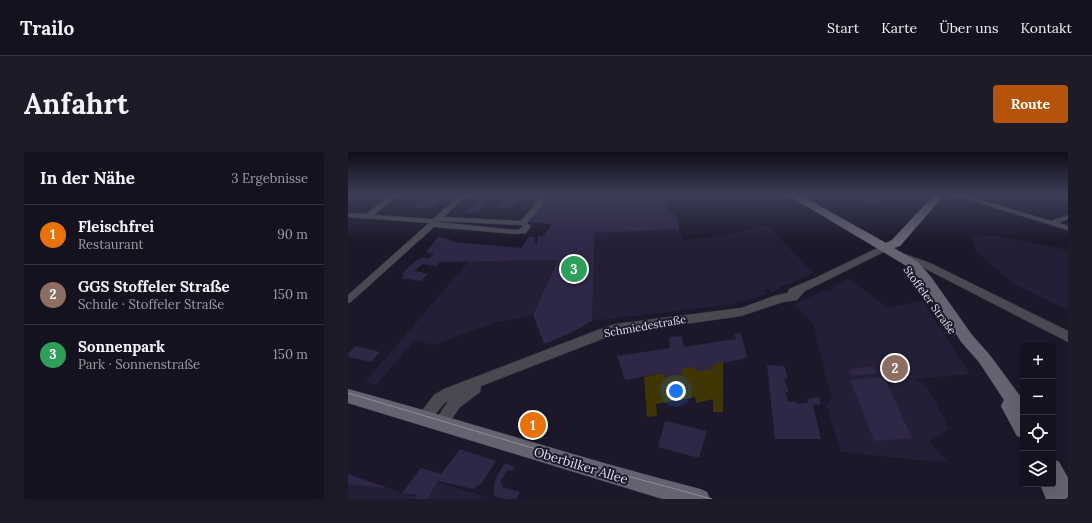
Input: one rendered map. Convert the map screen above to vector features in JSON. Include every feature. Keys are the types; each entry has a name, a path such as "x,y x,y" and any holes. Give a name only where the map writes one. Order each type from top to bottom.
{"main road":[{"path":"822,211 886,247 899,256"},
{"path":"886,247 898,241 925,211"},
{"name":"Stoffeler Straße","path":"899,256 926,276 967,339 984,358 1020,410"},
{"name":"Stoffeler Straße","path":"899,256 965,348 978,362 1011,409 1020,425"},
{"name":"Oberbilker Allee","path":"348,396 432,419 638,482 700,499"},
{"path":"1056,474 1068,498"},
{"path":"1050,487 1056,499"}],"street":[{"path":"368,216 374,211"},
{"path":"348,300 446,211"},
{"path":"348,215 478,225 516,232 525,229 527,226 523,223 533,211"},
{"path":"1014,211 1068,228"},
{"path":"1054,223 1055,221 1068,217"},
{"name":"Schmiedestraße","path":"432,419 489,378 536,358 615,329 741,312 782,298 793,297 801,289 886,247"},
{"path":"899,256 915,260 1068,337"},
{"path":"926,276 987,297"}],"shaded area":[{"path":"535,211 669,211 676,217 679,229 595,233 592,321 571,333 544,344 533,315 558,260 440,262 436,266 422,264 415,271 428,274 421,281 401,278 404,275 402,274 407,268 417,260 422,257 428,259 434,254 426,252 438,237 450,239 449,240 454,241 453,242 521,248 529,237 535,237 534,243 537,243 538,236 544,236 552,224 527,222"},
{"path":"767,225 814,273 784,286 779,286 780,288 772,292 769,289 765,291 767,294 733,304 592,321 595,232 679,229 684,240 719,236"},
{"path":"972,235 997,236 1068,250 1068,310 1014,284 975,251"},
{"path":"558,260 533,315 494,323 433,345 415,340 376,385 365,382 469,261"},
{"path":"848,278 887,307 922,301 970,374 916,379 927,386 949,429 929,442 949,463 841,452 826,404 832,399 813,323 794,304 826,290 832,291 833,287"},
{"path":"741,333 747,357 712,365 713,369 696,371 694,367 683,374 664,377 663,373 625,380 617,356 670,348 669,337 682,336 684,347 736,339 734,334"},
{"path":"355,346 380,352 371,362 348,357 348,354"},
{"path":"767,365 784,366 788,378 784,379 789,392 785,393 789,402 796,401 797,404 808,403 807,399 819,397 821,404 813,405 821,439 775,439"},
{"path":"874,366 877,373 852,376 849,369"},
{"path":"884,377 912,438 874,441 850,380"},
{"path":"665,421 707,431 699,458 658,447"},
{"path":"460,449 496,461 482,483 473,489 438,481 428,499 414,499 416,495 402,493 421,468 441,474"},
{"path":"505,463 515,467 512,471 508,470 500,482 503,483 502,487 520,492 516,499 504,499 494,496 495,483"},
{"path":"348,474 403,493 423,499 348,499"},
{"path":"348,474 385,487 348,484"},
{"path":"438,482 494,499 428,499"}],"building":[{"path":"723,362 723,412 713,412 713,399 696,403 695,397 656,404 657,416 647,417 644,377 664,373 664,377 683,374 681,369 694,367 696,371 713,369 712,365"}],"tram line":[{"path":"348,393 620,474 712,499"}],"place":[{"name":"Sonnenpark","path":"574,269"},
{"name":"GGS Stoffeler Straße","path":"895,368"},
{"name":"Fleischfrei","path":"533,425"}]}
